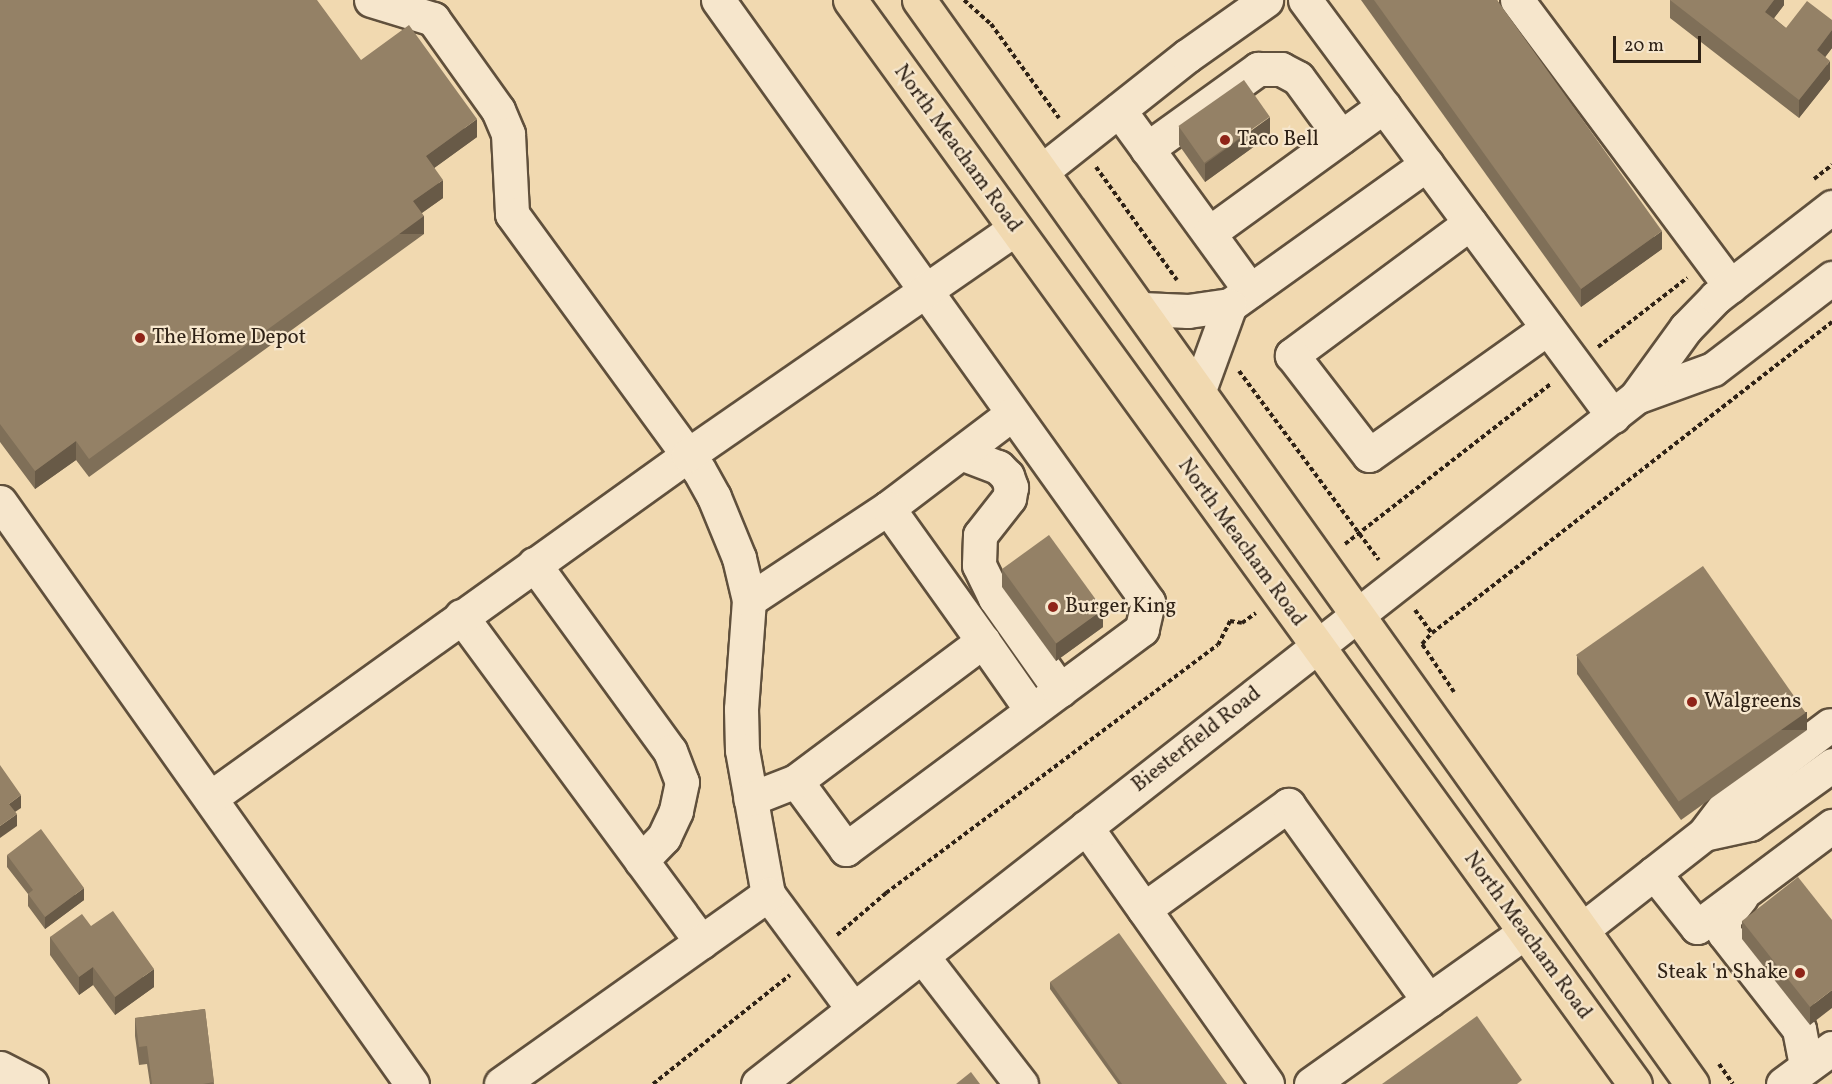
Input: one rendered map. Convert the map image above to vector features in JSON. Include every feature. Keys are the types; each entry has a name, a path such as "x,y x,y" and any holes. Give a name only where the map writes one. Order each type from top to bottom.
{"main road":[{"name":"North Meacham Road","path":"850,0 1316,647 1635,1084"},
{"path":"919,0 1584,928 1692,1084"}],"street":[{"path":"372,0 433,19 498,110 508,134 512,214 688,455 725,521 749,600 741,709 750,799 768,894 853,1009"},
{"path":"718,0 1148,603 1142,629 846,849 796,781"},
{"path":"1043,170 1266,0"},
{"path":"1305,0 1548,328 1625,407"},
{"path":"1517,0 1730,286"},
{"path":"1147,149 1258,69 1281,69 1298,78 1341,137"},
{"path":"1209,233 1384,106"},
{"path":"1119,110 1209,233 1240,298"},
{"path":"1142,309 1197,310 1240,298 1427,165"},
{"name":"Biesterfield Road","path":"1625,407 1686,328 1730,286 1832,207"},
{"path":"1470,223 1292,355 1369,455 1548,328"},
{"path":"210,798 336,723 406,672 461,616 1014,229"},
{"name":"Biesterfield Road","path":"758,1084 1625,407 1713,369 1832,278"},
{"path":"1199,390 1217,344 1240,298"},
{"path":"749,600 888,508 1012,414"},
{"path":"961,453 998,467 1011,487 1005,505 980,535 979,564 995,598 1060,690"},
{"path":"0,502 412,1084"},
{"path":"888,508 1032,711"},
{"path":"534,564 670,751 682,782 676,811 664,837 641,861"},
{"path":"461,616 701,942"},
{"path":"750,799 796,781 983,641"},
{"path":"1584,928 1704,834 1727,803 1831,725"},
{"path":"1704,834 1750,824 1832,765"},
{"path":"1144,909 1288,805 1429,1001"},
{"path":"1654,873 1697,927 1832,826"},
{"path":"1086,827 1268,1084"},
{"path":"1744,893 1724,919 1724,933 1799,1029 1807,1066"},
{"path":"501,1084 768,894"},
{"path":"1311,1084 1526,932"},
{"path":"922,956 1021,1084"},
{"path":"0,1068 31,1084"}],"path":[{"path":"964,0 991,24 1197,310"},
{"path":"1422,644 1832,322"},
{"path":"1217,344 1359,532"},
{"path":"653,1084 815,955 886,893 1218,645 1230,621 1242,623"}],"building":[{"name":"The Home Depot","path":"0,0 317,0 361,60 409,25 477,119 426,156 443,180 413,201 424,216 89,459 76,441 35,471 0,424"},
{"path":"1374,0 1497,0 1662,231 1581,289"},
{"path":"1670,0 1774,0 1765,12 1786,28 1807,1 1832,20 1832,30 1817,50 1830,61 1799,100"},
{"path":"1244,80 1270,117 1204,163 1178,126"},
{"name":"Burger King","path":"1049,535 1103,609 1056,644 1002,569"},
{"name":"Walgreens","path":"1703,566 1806,713 1679,802 1576,655"},
{"path":"0,765 21,795 9,804 17,814 0,826"},
{"path":"41,829 84,888 45,917 28,894 33,890 7,855"},
{"name":"Steak 'n Shake","path":"1798,877 1832,920 1832,990 1810,1007 1742,921"},
{"path":"113,911 154,969 115,997 93,967 79,977 50,937 82,914 91,926"},
{"path":"1119,933 1227,1084 1122,1084 1050,982"},
{"path":"205,1009 214,1082 152,1084 147,1046 139,1047 135,1018"},
{"path":"1477,1016 1522,1080 1517,1084 1382,1084"},
{"path":"971,1072 980,1084 956,1084"}],"place":[{"name":"Taco Bell","path":"1225,140"},
{"name":"The Home Depot","path":"140,338"},
{"name":"Burger King","path":"1053,607"},
{"name":"Walgreens","path":"1692,702"},
{"name":"Steak 'n Shake","path":"1800,973"}]}
